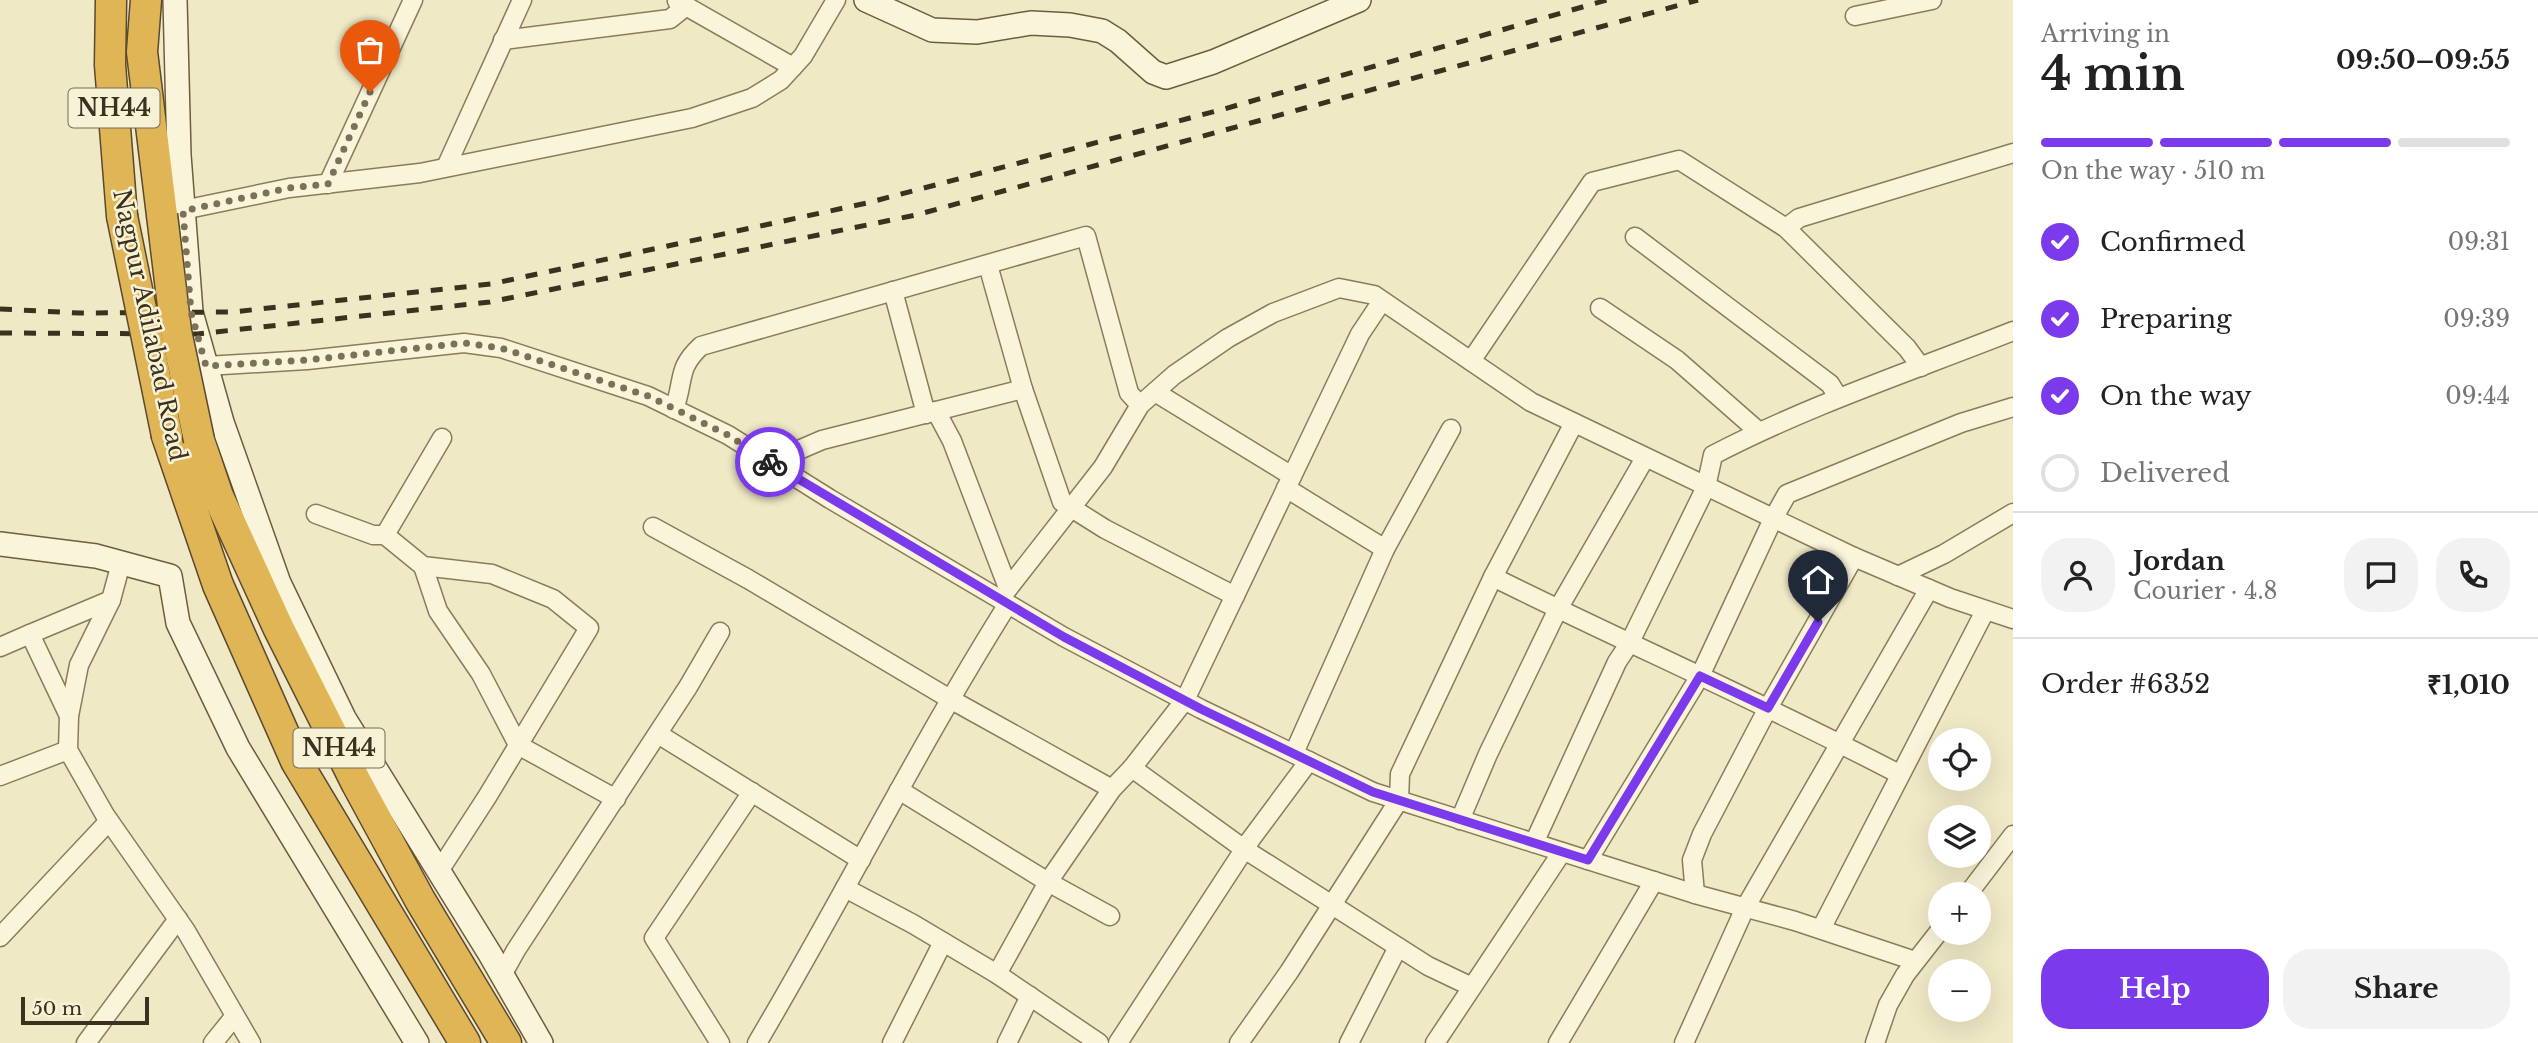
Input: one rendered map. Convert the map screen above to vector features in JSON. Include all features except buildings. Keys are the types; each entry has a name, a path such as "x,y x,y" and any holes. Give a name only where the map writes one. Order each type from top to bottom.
{"highway":[{"name":"Nagpur Adilabad Road","path":"111,0 110,65 122,216 167,436 218,585 296,761 465,1043"},
{"name":"Nagpur Adilabad Road","path":"146,0 142,52 172,213 176,331 199,440 218,496 278,627 357,784 420,900 506,1043"}],"street":[{"path":"175,0 178,155 172,213 187,274 191,312 222,422 279,583 344,718 541,1043"},
{"path":"328,184 413,0"},
{"path":"446,167 522,0"},
{"path":"172,213 289,188 419,173 692,118 752,99 781,80 803,56 836,0"},
{"path":"866,0 932,30 977,32 1031,23 1070,25 1102,31 1118,41 1153,72 1166,77 1213,62 1359,0"},
{"path":"1855,16 1931,0"},
{"path":"503,40 670,19 680,3 793,67"},
{"path":"1786,228 1799,218 2013,153"},
{"path":"1471,361 1592,182 1679,160 1786,228 1907,348 1921,367"},
{"path":"674,409 686,360 701,346 1086,236 1129,393 1140,405"},
{"path":"1635,237 1830,384 1838,397"},
{"path":"988,265 1023,388 1062,502 1105,529 1235,596"},
{"path":"757,1043 1005,597 1103,467 1140,405 1174,375 1228,338 1273,313 1339,288 1374,295 1531,402 1645,458 1854,557 1985,611 2013,619"},
{"path":"893,291 931,412 952,441 1005,597"},
{"path":"997,974 1048,882 1112,789 1132,768 1185,700 1360,334 1382,301"},
{"path":"1600,308 1677,360 1758,431"},
{"path":"1534,843 1616,662 1629,644 1706,487 1713,455 1758,431 1838,397 2013,331"},
{"path":"206,366 307,360 464,343 501,348 648,396 728,435 1185,700 1373,792 1695,894 1821,929 1915,961"},
{"path":"771,462 822,440 1023,388"},
{"path":"1155,392 1385,549"},
{"path":"1588,860 1700,676 1787,494 1961,423 2013,407"},
{"path":"1239,1043 1289,972 1399,800 1399,774 1428,719 1493,577 1574,423"},
{"path":"1118,1043 1301,757 1385,549 1451,429"},
{"path":"384,536 442,438"},
{"path":"1460,820 1488,754 1558,609 1645,458"},
{"path":"1898,576 1944,554 2013,513"},
{"path":"316,514 373,535 384,536 423,566 492,574 553,599 589,628 439,871"},
{"path":"653,527 748,579 950,699 1112,789"},
{"path":"0,544 96,556 170,576 178,622 238,748 417,1043"},
{"path":"1695,894 1692,860 1697,847 1768,708 1854,557"},
{"path":"121,563 111,600 79,665 69,716 68,750 109,821 178,919 251,1043"},
{"path":"423,566 438,611 481,674 518,746 616,799"},
{"path":"1493,577 1768,708 1899,774"},
{"path":"1684,1043 1745,908 1929,589"},
{"path":"0,647 111,600"},
{"path":"1821,929 1985,611"},
{"path":"502,975 658,734 720,632"},
{"path":"30,634 69,716"},
{"path":"658,734 861,860"},
{"path":"0,776 68,750"},
{"path":"1132,768 1244,849 1428,966 1472,987"},
{"path":"899,790 1048,882 1110,916"},
{"path":"720,1043 654,938 752,792"},
{"path":"0,937 109,821"},
{"path":"1977,882 2013,835"},
{"path":"1436,1043 1562,852"},
{"path":"1558,1043 1654,881"},
{"path":"845,888 997,974 1099,1043"},
{"path":"86,1043 178,919"},
{"path":"892,1043 943,942"},
{"path":"1875,1043 1888,1006 1905,975 1928,945"},
{"path":"1349,1043 1398,947"},
{"path":"1007,1043 1030,996"},
{"path":"213,1043 234,1017"}],"railway":[{"path":"0,309 79,313 232,312 491,284 867,203 1224,109 1607,0"},
{"path":"0,333 197,334 490,302 916,215 1698,0"}],"way so far":[{"path":"370,92 328,184 289,188 183,211 191,312 206,366 307,360 464,343 501,348 648,396 728,435 770,462"}],"route":[{"path":"770,462 1064,637 1201,709 1373,792 1588,860 1700,676 1768,708 1818,622"}]}
